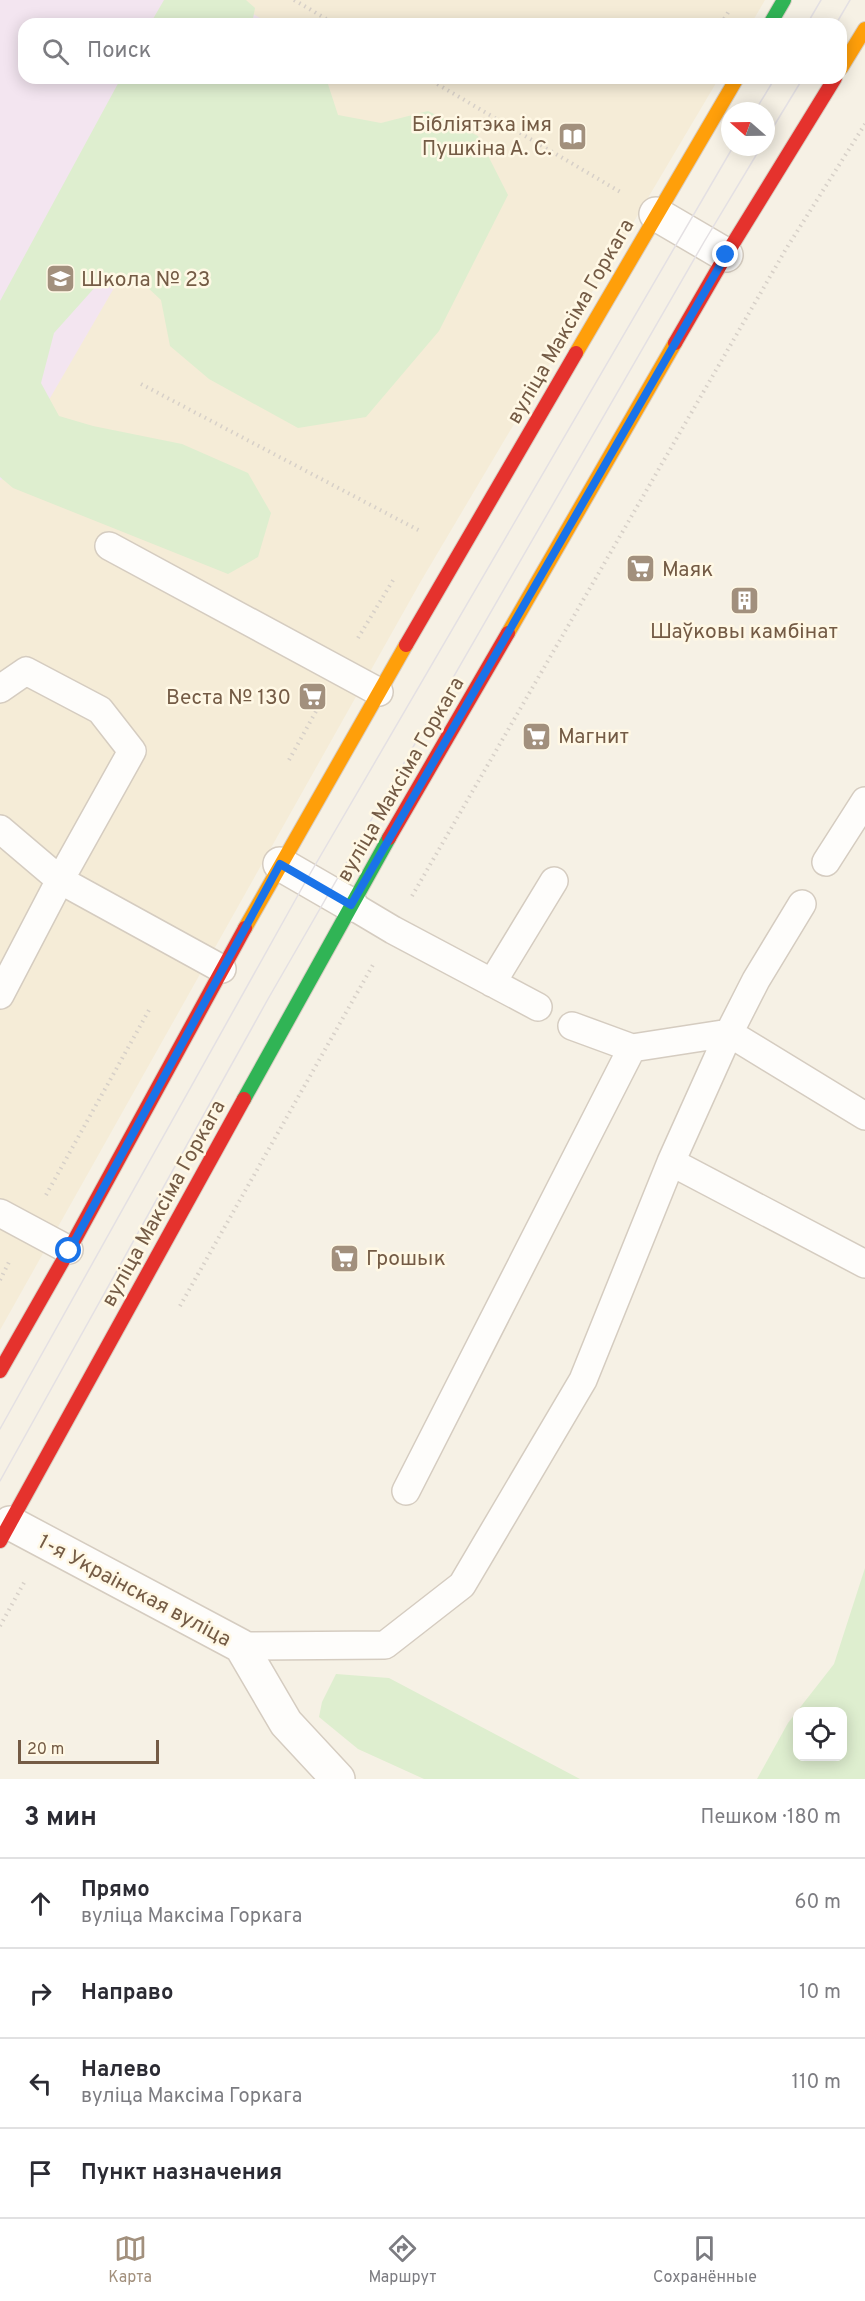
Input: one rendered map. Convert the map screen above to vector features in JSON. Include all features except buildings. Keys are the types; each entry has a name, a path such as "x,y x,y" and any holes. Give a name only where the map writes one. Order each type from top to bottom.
{"main road":[{"path":"774,18 784,0"},
{"path":"847,58 865,29"},
{"name":"вуліца Максіма Горкага","path":"0,1371 69,1251 280,864 733,84"},
{"name":"вуліца Максіма Горкага","path":"5,1532 351,905 726,255 831,84"}],"street":[{"path":"656,214 726,255"},
{"path":"280,864 351,905"},
{"name":"1-я Украінская вуліца","path":"5,1532 46,1543 241,1646 286,1723 338,1779"}],"lane":[{"path":"109,546 379,692"},
{"path":"0,688 26,670 100,710 132,752 60,880 0,995"},
{"path":"826,862 865,801"},
{"path":"0,829 60,880 222,969"},
{"path":"492,983 554,882"},
{"path":"241,1646 385,1645 462,1585 583,1380 671,1162 729,1033 756,980 802,904"},
{"path":"351,905 393,930 538,1007"},
{"path":"573,1026 632,1048 729,1033 865,1116"},
{"path":"406,1491 632,1048"},
{"path":"671,1162 865,1264"},
{"path":"0,1213 69,1251"}],"path":[{"path":"294,0 325,18"},
{"path":"437,84 656,214"},
{"path":"175,1316 393,930 780,260 865,124"},
{"path":"141,384 422,532"},
{"path":"0,1626 46,1543"}],"shaded area":[{"path":"0,0 765,0 754,18 18,18 18,84 715,84 421,581 0,1330"},
{"name":"Школа № 23","path":"0,0 229,0 260,18 18,18 18,84 233,84 3,479 0,480"}],"green space":[{"path":"164,0 246,0 255,8 253,18 154,18"},
{"path":"118,84 328,84 338,115 381,123 428,111 478,136 508,195 439,331 366,417 298,428 209,379 170,346 161,300 132,273 97,285 54,333 41,383 59,416 93,426 182,444 248,473 271,513 258,557 228,574 13,488 0,477 0,301"},
{"path":"865,1568 865,1779 757,1779 793,1717 793,1761 847,1761 847,1707 800,1707 834,1664"},
{"path":"336,1674 389,1678 580,1779 424,1779 358,1749 319,1717 322,1702"}],"tram line":[{"path":"810,18 821,0"},
{"path":"840,18 850,0"},
{"path":"760,102 771,84"},
{"path":"775,124 799,84"},
{"path":"0,1429 307,879 728,156"},
{"path":"0,1481 268,999 756,156"}],"traffic: fast":[{"path":"774,18 784,0"},
{"path":"244,1099 389,838"}],"traffic: slow":[{"path":"847,58 865,29"},
{"path":"576,353 733,84"},
{"path":"508,633 675,343"},
{"path":"245,928 406,645"}],"traffic: jam":[{"path":"675,343 726,255 831,84"},
{"path":"406,645 576,353"},
{"path":"389,838 508,633"},
{"path":"0,1371 69,1250 245,928"},
{"path":"0,1541 244,1099"}],"place":[{"name":"Бібліятэка імя Пушкіна А. С.","path":"573,136"},
{"name":"Школа № 23","path":"60,279"},
{"name":"Маяк","path":"641,569"},
{"name":"Шаўковы камбінат","path":"744,600"},
{"name":"Веста № 130","path":"312,697"},
{"name":"Магнит","path":"537,736"},
{"name":"Грошык","path":"345,1258"}],"route":[{"path":"69,1251 154,1091 280,864 351,905 726,255"}]}
